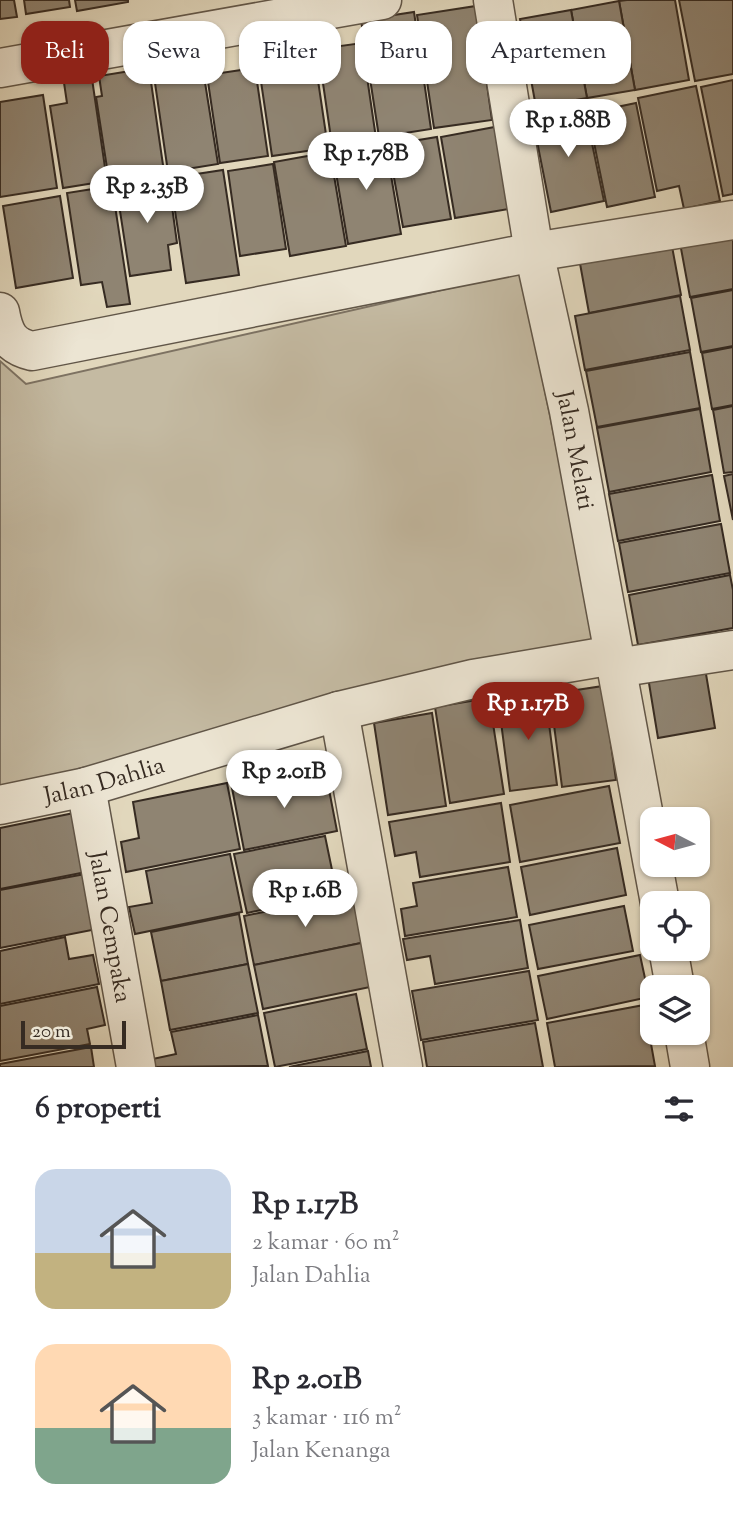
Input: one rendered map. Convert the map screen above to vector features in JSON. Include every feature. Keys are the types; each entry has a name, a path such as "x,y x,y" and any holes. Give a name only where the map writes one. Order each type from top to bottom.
{"street":[{"path":"0,68 382,0"},
{"name":"Jalan Melati","path":"493,0 534,252 569,411 658,891"},
{"path":"1,317 7,338 18,348 32,351 534,252 733,220"},
{"name":"Jalan Dahlia","path":"0,805 86,787 340,711 473,679 733,650"},
{"path":"340,711 403,1067"},
{"name":"Jalan Cempaka","path":"86,787 136,1067"},
{"path":"686,1045 690,1067"}],"shaded area":[{"path":"521,272 596,644 84,769 0,786 0,361 26,384"}],"building":[{"path":"0,0 14,0 17,17 0,19"},
{"path":"24,0 69,0 70,7 26,14"},
{"path":"75,0 128,0 128,2 77,11"},
{"path":"675,0 689,80 635,90 631,68 631,21 623,21 619,1"},
{"path":"679,0 733,0 733,74 695,81"},
{"path":"619,1 623,21 573,21 571,10"},
{"path":"476,6 478,21 466,21 466,84 487,84 492,120 434,128 427,84 452,84 452,21 418,21 417,15"},
{"path":"571,10 573,21 520,21"},
{"path":"414,12 415,21 361,21"},
{"path":"355,44 355,84 368,84 376,138 332,145 323,84 341,84 341,46"},
{"path":"631,68 635,90 587,98 584,84 631,84"},
{"path":"239,70 239,84 257,84 268,156 220,163 208,84 225,84 225,72"},
{"path":"123,72 123,84 151,84 164,172 115,180 113,168 107,168 96,97 102,96 100,84 109,84 109,74"},
{"path":"733,80 733,194 723,196 701,87"},
{"path":"64,84 93,84 107,181 63,188 50,106 67,103"},
{"path":"155,84 205,84 218,164 168,172"},
{"path":"261,84 319,84 328,148 272,156"},
{"path":"371,84 424,84 431,129 379,137"},
{"path":"532,84 584,84 587,98 536,107"},
{"path":"696,86 720,201 684,209 679,186 657,191 638,98"},
{"path":"43,95 57,188 0,197 0,102"},
{"path":"636,103 655,197 607,207 588,113"},
{"path":"584,105 604,201 551,212 532,116"},
{"path":"500,126 515,208 455,218 441,137"},
{"path":"437,137 451,219 403,227 388,145"},
{"path":"385,140 401,234 348,244 332,149"},
{"path":"330,152 346,246 290,256 274,162"},
{"path":"273,164 286,249 240,256 228,171"},
{"path":"223,170 239,275 186,283 170,178"},
{"path":"168,177 177,243 168,245 171,270 130,276 116,185"},
{"path":"112,186 130,304 107,307 102,282 81,285 67,193"},
{"path":"60,196 73,278 16,288 3,206"},
{"path":"733,233 733,289 690,297 680,243"},
{"path":"671,241 681,295 589,313 579,258"},
{"path":"733,290 733,346 701,352 691,298"},
{"path":"680,296 690,350 585,370 575,316"},
{"path":"733,347 733,405 712,409 702,353"},
{"path":"690,352 700,408 597,427 586,371"},
{"path":"733,406 733,472 724,473 713,410"},
{"path":"700,409 711,472 609,492 597,428"},
{"path":"733,474 733,520 724,476"},
{"path":"712,475 720,521 618,541 609,494"},
{"path":"721,524 730,573 628,592 619,543"},
{"path":"730,575 733,590 733,628 638,645 629,595"},
{"path":"704,662 715,728 658,738 647,671"},
{"path":"603,686 616,780 562,787 550,694"},
{"path":"545,693 557,785 510,791 498,699"},
{"path":"489,698 504,794 450,803 435,707"},
{"path":"432,713 446,806 388,815 374,723"},
{"path":"325,769 337,831 244,850 232,788"},
{"path":"227,783 240,849 126,872 121,842 139,838 133,802"},
{"path":"609,786 620,843 520,862 510,805"},
{"path":"501,803 510,862 420,877 416,852 395,856 389,822"},
{"path":"74,813 86,872 0,889 0,828"},
{"path":"325,836 337,894 247,913 234,854"},
{"path":"617,848 626,895 530,915 521,867"},
{"path":"230,854 242,912 135,934 129,907 152,903 146,871"},
{"path":"508,867 517,917 405,936 401,909 417,906 413,883"},
{"path":"85,874 97,929 0,948 0,890"},
{"path":"356,893 366,942 254,965 244,916"},
{"path":"624,906 633,951 538,969 529,925"},
{"path":"239,914 248,964 161,981 151,932"},
{"path":"520,920 528,968 435,984 430,956 407,960 403,939"},
{"path":"65,937 69,959 93,955 99,984 0,1004 0,951"},
{"path":"366,942 375,986 263,1009 254,965"},
{"path":"640,955 644,975 640,975 640,999 547,1019 538,976"},
{"path":"248,964 258,1013 170,1030 161,981"},
{"path":"529,971 538,1020 421,1040 412,991"},
{"path":"97,987 105,1025 87,1029 90,1044 0,1061 0,1006"},
{"path":"356,994 367,1049 275,1067 264,1013"},
{"path":"640,1006 640,1045 651,1045 655,1066 555,1067 547,1023"},
{"path":"258,1015 268,1066 149,1067 148,1060 176,1054 171,1032"},
{"path":"535,1023 543,1067 427,1067 423,1042"},
{"path":"91,1047 94,1067 0,1067 0,1064"},
{"path":"368,1051 371,1067 289,1067"}]}
